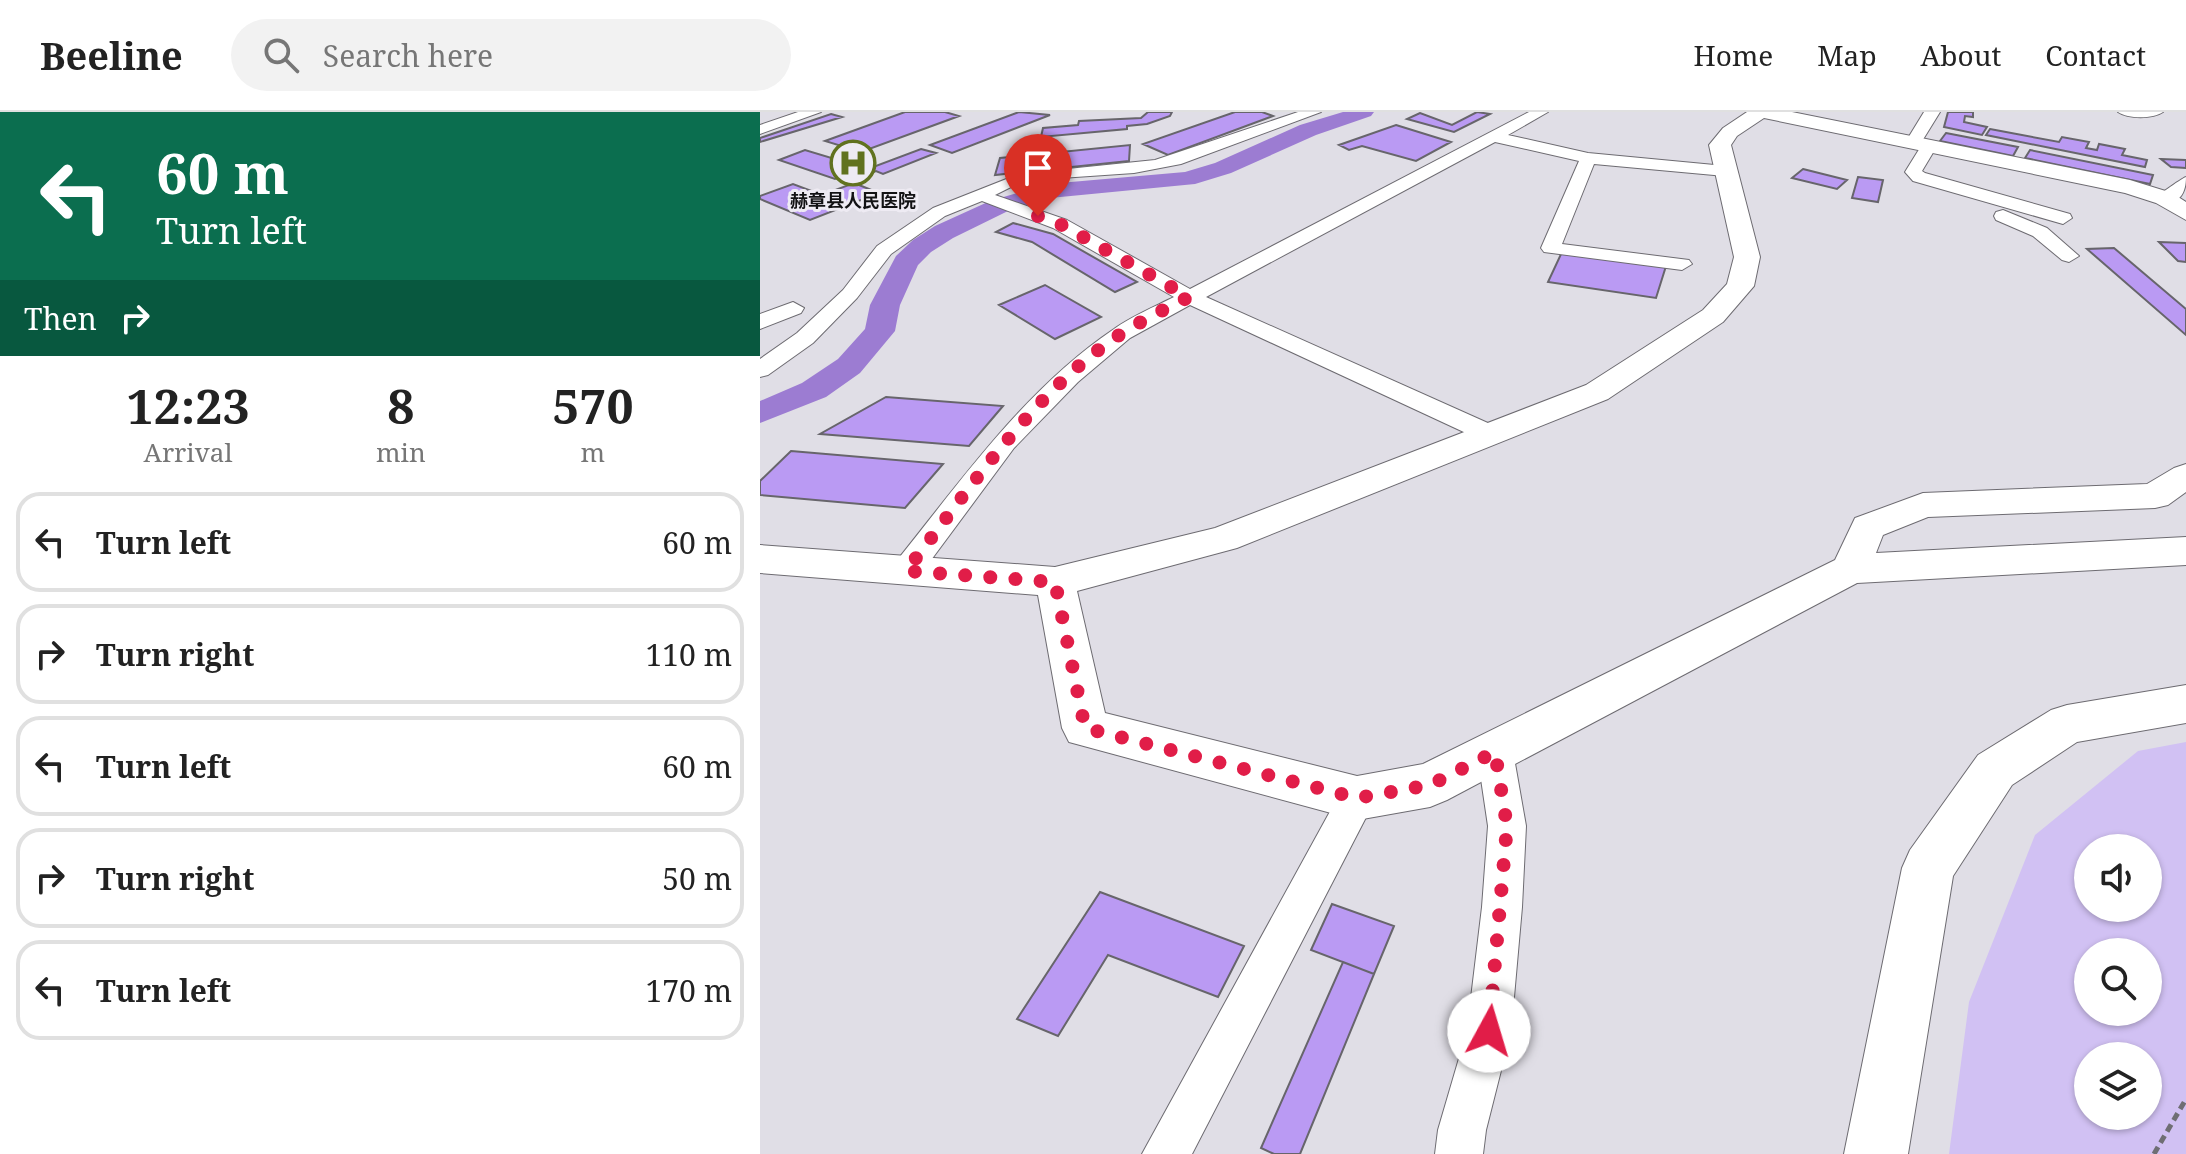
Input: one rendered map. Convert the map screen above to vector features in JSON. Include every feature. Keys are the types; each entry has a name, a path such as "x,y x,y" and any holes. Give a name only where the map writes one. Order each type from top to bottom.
{"main road":[{"path":"760,559 1055,582 1224,539 1597,392 1713,316 1740,286 1747,257 1720,145 1730,132 1761,112 2180,197"},
{"path":"1850,569 1868,527 1923,505 2155,496 2186,476"},
{"path":"1055,582 1085,728 1357,798 1430,785 1850,569 2186,551"},
{"path":"1876,1154 1928,868 1995,770 2067,724 2186,704"}],"street":[{"path":"761,130 813,112"},
{"path":"760,370 805,338 828,316 850,294 884,250 939,212 988,197 1014,181 1049,174 1150,166 1174,161 1313,112"},
{"path":"906,571 1005,442 1070,377 1122,333 1540,112"},
{"path":"1932,112 1913,172 1919,177 2063,218"},
{"path":"2126,112 2155,112"},
{"path":"1514,126 1567,141 1723,163"},
{"path":"1493,137 1588,158 1723,163"},
{"path":"1588,158 1551,248 1682,264"},
{"path":"1919,177 1918,182 1942,188 1955,196 1958,203 2016,219 2040,232 2069,256"},
{"path":"988,197 1060,224 1189,297 1490,434"},
{"path":"763,318 793,308"},
{"path":"1459,1154 1462,1130 1489,1031 1502,907 1507,826 1495,752"},
{"path":"1166,1154 1357,798"}],"path":[{"path":"2154,1154 2186,1099"}],"shaded area":[{"path":"2186,742 2186,1154 1949,1154 1969,1002 2035,835 2138,751"}],"building":[{"path":"905,112 945,112 959,116 861,152 825,141"},
{"path":"1019,112 1050,115 952,153 930,145"},
{"path":"1148,112 1172,112 1170,116 1147,124 1127,126 1127,129 1041,137 1043,128 1078,125 1079,121 1141,118"},
{"path":"1235,112 1262,112 1273,116 1168,155 1143,144"},
{"path":"1477,112 1490,114 1454,132 1407,119 1420,113 1452,125"},
{"path":"1948,112 1973,112 1973,117 1965,116 1964,122 1987,127 1982,135 1944,127"},
{"path":"831,114 842,117 760,142 760,138"},
{"path":"1396,125 1451,142 1416,161 1362,146 1349,150 1339,145"},
{"path":"1990,129 2059,142 2062,137 2089,142 2086,148 2097,150 2099,144 2125,149 2122,155 2147,160 2145,167 1986,135"},
{"path":"1946,133 2018,147 2013,156 1940,141"},
{"path":"1130,145 1129,161 995,175 1000,158"},
{"path":"921,149 936,153 883,174 876,171 858,178 847,174 835,179 779,160 805,150 868,169"},
{"path":"2030,150 2153,175 2150,184 2025,158"},
{"path":"2161,159 2186,160 2186,168 2171,167"},
{"path":"1803,169 1847,180 1837,189 1792,178"},
{"path":"1858,177 1883,180 1878,202 1852,198"},
{"path":"854,183 879,193 810,220 760,199 760,196 793,184 822,195"},
{"path":"1013,223 1053,234 1137,282 1115,292 1032,242 996,232"},
{"path":"2159,242 2186,243 2186,262 2178,261"},
{"path":"2114,248 2186,309 2186,335 2087,249"},
{"path":"1562,252 1666,266 1656,298 1548,282"},
{"path":"1045,285 1101,317 1055,339 999,305"},
{"path":"886,397 1003,406 969,446 820,434"},
{"path":"791,451 943,464 905,508 760,495 760,481"},
{"path":"1100,892 1244,946 1218,997 1108,955 1058,1036 1017,1019"},
{"path":"1332,904 1394,926 1374,974 1311,950"},
{"path":"1343,962 1374,974 1300,1154 1274,1154 1261,1148"}],"waterway":[{"path":"760,413 814,390 849,366 880,331 885,305 906,262 922,246 944,232 999,206 1048,191 1187,179 1223,168 1308,130 1364,112"}],"place":[{"name":"赫章县人民医院","path":"853,163"}],"route":[{"path":"1038,216 1060,224 1189,297 1122,333 1070,377 1005,442 906,571 1055,582 1085,728 1357,798 1430,785 1495,752 1507,826 1489,1031"}]}
